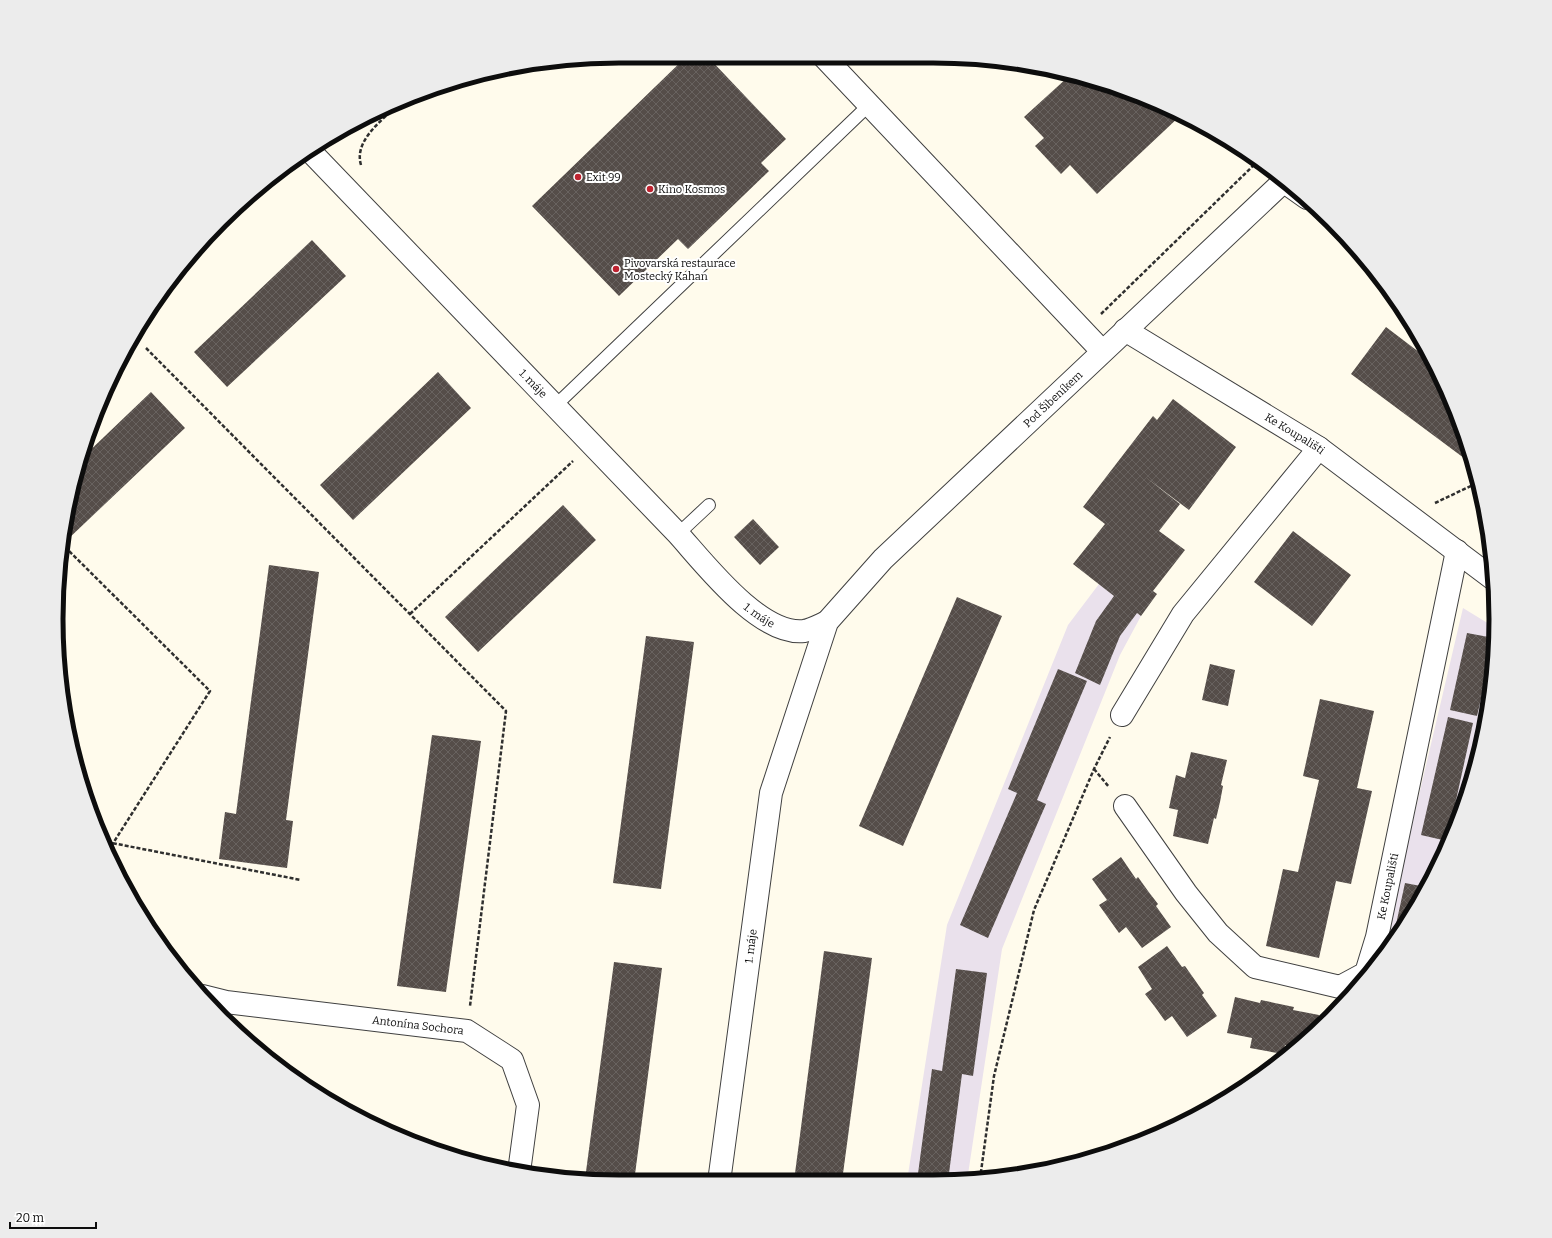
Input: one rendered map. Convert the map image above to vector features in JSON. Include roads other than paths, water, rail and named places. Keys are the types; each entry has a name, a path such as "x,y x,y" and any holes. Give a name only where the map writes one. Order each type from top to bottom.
{"street":[{"path":"830,63 1102,351"},
{"name":"1. máje","path":"314,155 678,534 726,587 761,618 777,626 804,631 827,622"},
{"name":"Pod Šibeníkem","path":"827,622 883,559 1279,185"},
{"name":"Ke Koupališti","path":"1124,330 1319,448 1487,574"},
{"path":"1122,715 1182,614 1319,448"},
{"name":"Ke Koupališti","path":"1369,963 1377,937 1457,551"},
{"name":"1. máje","path":"720,1175 771,793 827,622"},
{"name":"Ke Koupališti","path":"1125,806 1186,893 1218,933 1255,967 1340,987 1358,977"},
{"name":"Antonína Sochora","path":"213,999 226,1002 467,1031 512,1060 528,1105 520,1166"}],"lane":[{"path":"555,406 869,105"},
{"path":"678,534 709,505"}],"place":[{"name":"Exit 99","path":"578,177"},
{"name":"Kino Kosmos","path":"650,189"},
{"name":"Pivovarská restaurace Mostecký Kahan","path":"616,269"}]}
